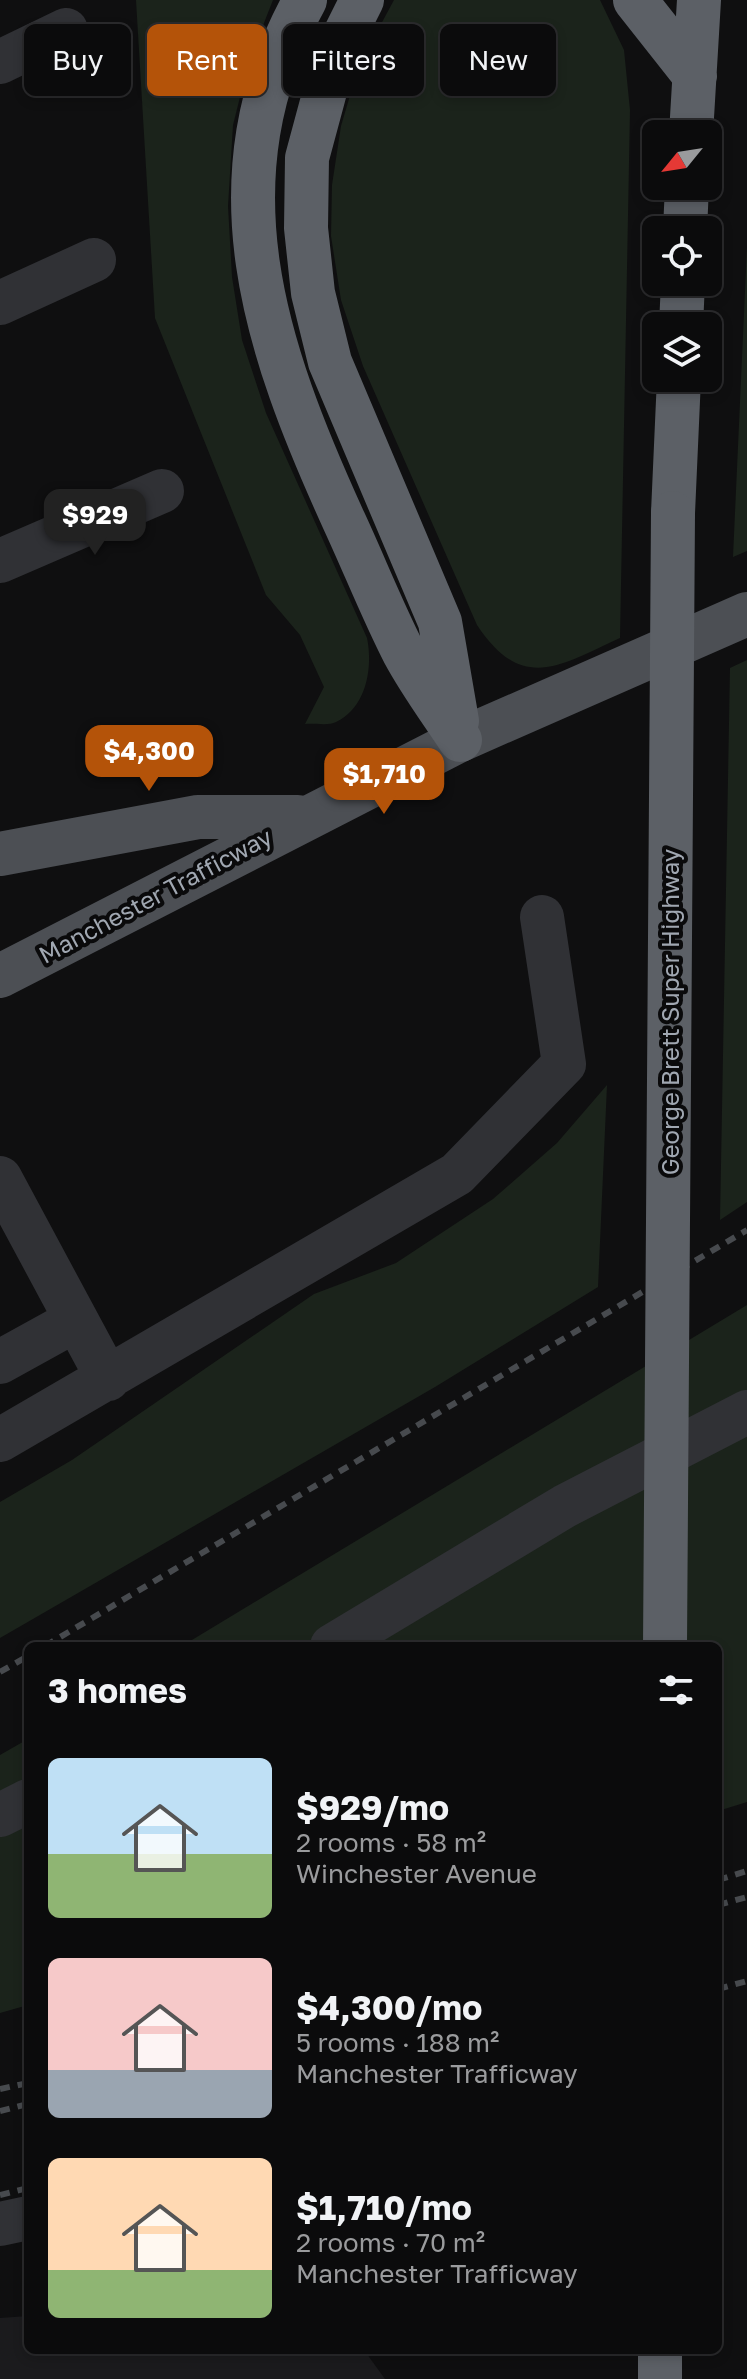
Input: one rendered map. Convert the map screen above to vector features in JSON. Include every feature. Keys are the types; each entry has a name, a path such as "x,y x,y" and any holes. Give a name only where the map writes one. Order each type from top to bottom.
{"highway":[{"path":"305,0 289,29 269,85 253,152 255,260 277,357 319,466 405,654 460,740"},
{"path":"362,0 335,54 307,158 306,228 313,293 330,362 440,622 460,740"},
{"path":"635,0 695,76"},
{"path":"692,120 699,0"},
{"name":"George Brett Super Highway","path":"665,1642 673,513 678,392"},
{"path":"660,2354 660,2379"}],"main road":[{"name":"Manchester Trafficway","path":"0,976 304,817 460,740 747,614"},
{"path":"0,854 198,817 304,817"}],"street":[{"path":"0,62 24,50"},
{"path":"0,303 94,260"},
{"path":"0,561 162,491"},
{"path":"0,1440 457,1174 564,1064 542,917"},
{"path":"0,1178 108,1379"},
{"path":"0,1362 76,1320"},
{"path":"339,1642 565,1506 747,1412"},
{"path":"0,1815 24,1803"},
{"path":"0,2224 24,2219"}],"shaded area":[{"path":"136,0 273,0 264,24 147,24 147,96 240,96 233,125 228,206 232,277 242,340 266,413 367,638 369,649 368,673 361,697 346,716 333,723 305,724 324,687 300,635 266,595 155,318"},
{"path":"394,0 600,0 624,50 630,110 620,638 560,664 542,668 510,660 477,625 363,366 341,300 331,236 332,185 341,126 350,96 424,96 424,24 381,24"},
{"path":"747,247 747,551 733,557"},
{"path":"747,660 747,1202 720,1220 730,668"},
{"path":"607,1085 598,1287 435,1387 0,1638 0,1502 72,1460 314,1294 396,1263 493,1199 557,1143"},
{"path":"747,1305 747,1802 722,1810 722,1642 189,1642"},
{"path":"24,1741 24,2006 0,2013 0,1755"},
{"path":"24,2316 24,2354 367,2354 385,2379 0,2379 0,2318"}],"railway":[{"path":"52,1642 747,1230"},
{"path":"0,1672 24,1658"},
{"path":"722,1879 747,1871"},
{"path":"722,1904 747,1897"},
{"path":"722,1988 747,1981"},
{"path":"0,2089 24,2084"},
{"path":"0,2111 24,2105"},
{"path":"0,2195 24,2189"}]}
